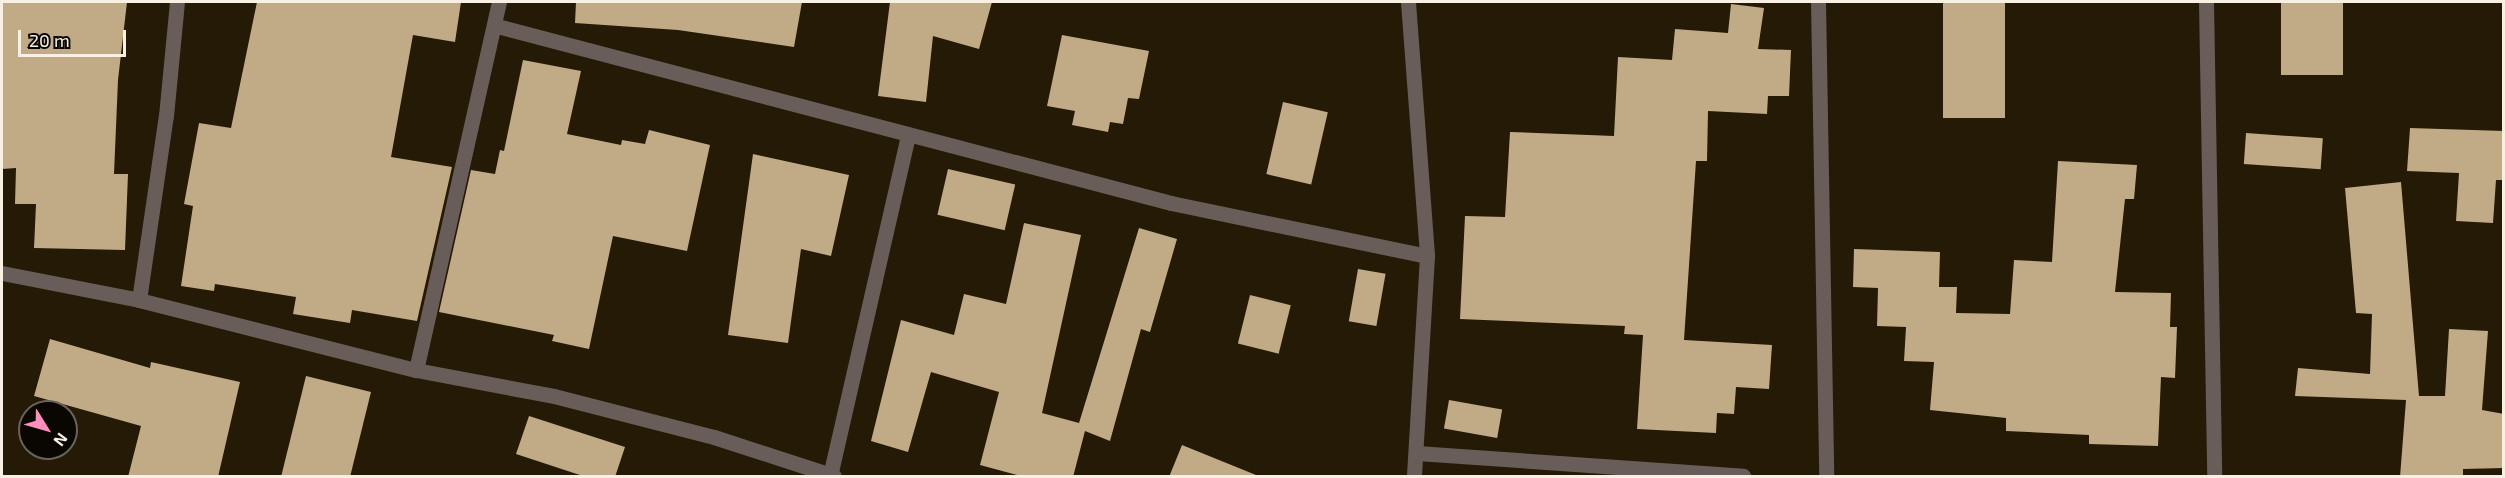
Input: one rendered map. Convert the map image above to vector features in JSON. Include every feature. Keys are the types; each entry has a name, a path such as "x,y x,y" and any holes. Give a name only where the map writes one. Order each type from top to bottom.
{"street":[{"path":"139,300 166,116 177,2"},
{"path":"416,370 497,26 499,2"},
{"path":"1408,2 1427,256 1414,477"},
{"path":"1818,2 1826,477"},
{"path":"2206,2 2214,477"},
{"path":"497,26 1171,203 1427,256"},
{"path":"2,273 139,300 416,370 565,398 714,437 832,476 908,135"},
{"path":"1417,453 1743,477"}],"building":[{"path":"2,2 127,2 118,80 114,174 128,174 125,250 34,248 36,204 15,204 16,168 2,169"},
{"path":"257,2 461,2 455,42 413,35 391,157 452,167 417,321 352,310 350,323 293,314 296,297 215,284 214,291 181,286 193,206 184,204 199,123 231,128"},
{"path":"576,2 802,2 794,47 678,30 575,23"},
{"path":"890,2 992,2 979,49 933,36 926,102 878,96"},
{"path":"1943,2 2005,2 2005,118 1943,118"},
{"path":"2281,2 2343,2 2343,75 2281,75"},
{"path":"1731,4 1764,8 1758,49 1791,50 1789,96 1768,96 1767,114 1708,111 1707,161 1696,161 1684,340 1772,345 1769,389 1736,387 1734,414 1717,413 1716,433 1637,429 1643,335 1624,334 1625,326 1460,319 1465,216 1505,217 1510,132 1614,136 1618,57 1672,60 1675,29 1728,33"},
{"path":"1062,35 1149,51 1139,99 1128,98 1123,124 1110,122 1108,132 1072,125 1075,111 1047,106"},
{"path":"523,60 581,71 567,134 621,145 622,140 645,144 649,130 710,145 687,251 613,236 589,349 552,341 554,335 439,312 471,170 495,174 500,150 504,151"},
{"path":"1283,102 1328,112 1311,184 1266,174"},
{"path":"2410,128 2504,131 2504,180 2496,180 2493,223 2456,221 2459,173 2407,171"},
{"path":"2246,133 2323,138 2321,169 2244,164"},
{"path":"753,154 849,175 831,256 801,249 788,343 728,335"},
{"path":"2058,161 2137,165 2134,199 2125,199 2115,292 2171,293 2170,327 2177,327 2175,378 2161,377 2158,446 2089,444 2089,435 2006,431 2006,418 1930,410 1934,362 1904,361 1906,327 1877,326 1878,288 1853,287 1854,249 1940,252 1939,287 1957,287 1956,313 2010,314 2014,260 2052,262"},
{"path":"948,169 1015,185 1005,230 937,215"},
{"path":"2401,182 2419,396 2445,396 2449,329 2488,331 2482,410 2504,414 2504,468 2463,469 2463,477 2400,477 2406,400 2295,396 2298,368 2370,374 2372,314 2356,313 2345,188"},
{"path":"1024,223 1081,235 1042,413 1079,423 1139,228 1177,239 1150,332 1141,329 1110,441 1085,431 1073,477 1024,477 980,465 999,392 931,372 908,452 871,441 901,320 954,335 964,294 1006,304"},
{"path":"1358,269 1386,274 1376,326 1349,321"},
{"path":"1250,295 1291,305 1279,354 1238,344"},
{"path":"50,339 150,368 151,362 240,382 218,477 128,477 141,426 78,408 78,400 48,400 34,396"},
{"path":"306,376 371,392 350,477 281,477"},
{"path":"1449,400 1502,409 1497,438 1444,429"},
{"path":"529,416 625,447 615,477 586,477 516,454"},
{"path":"1182,445 1256,475 1256,477 1169,477"}]}
